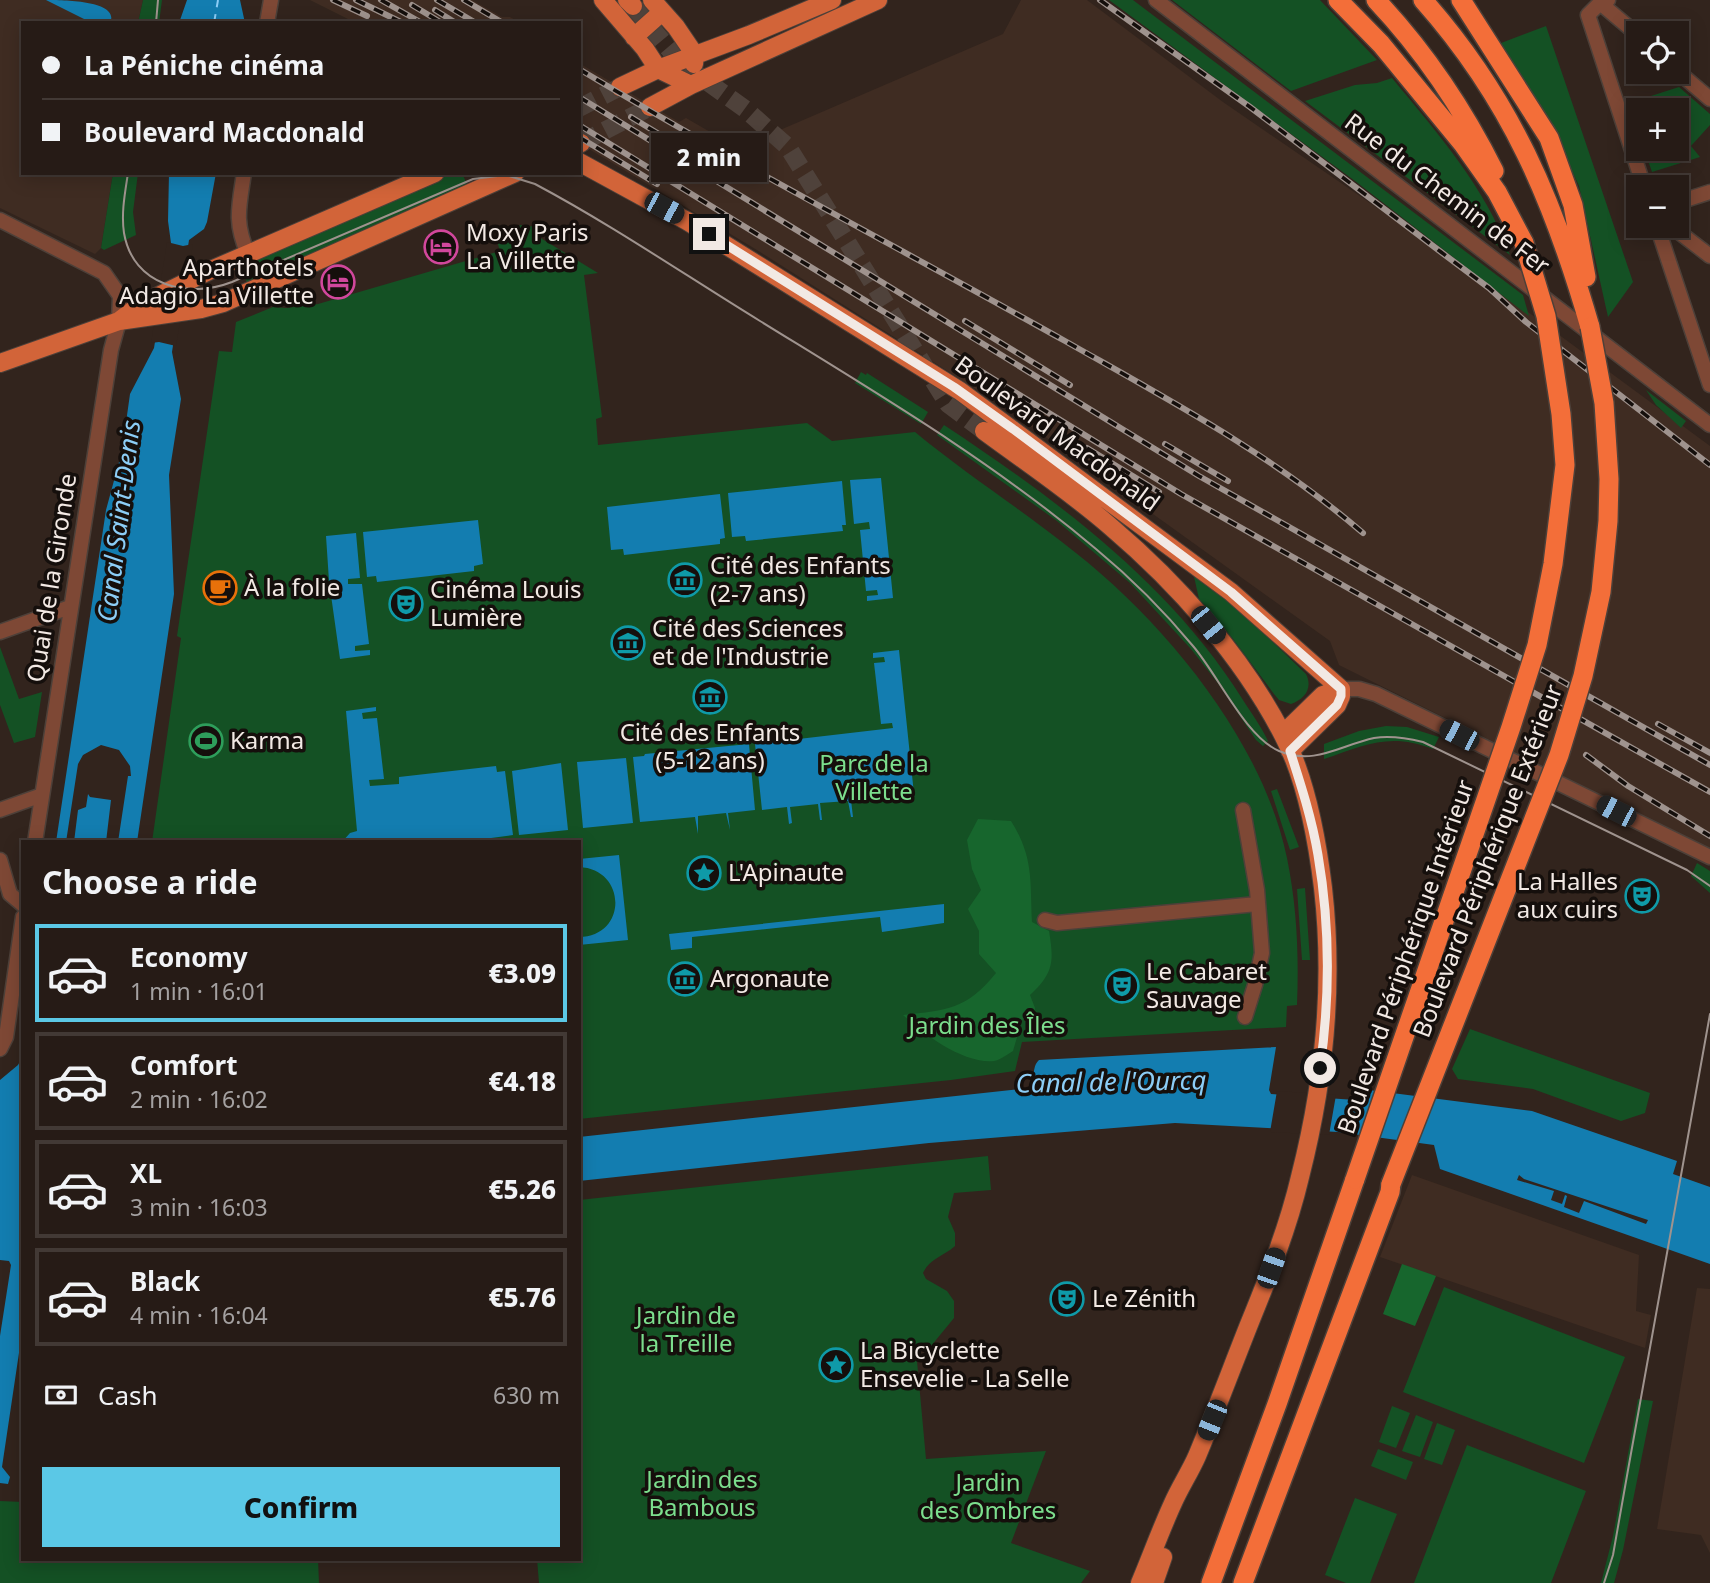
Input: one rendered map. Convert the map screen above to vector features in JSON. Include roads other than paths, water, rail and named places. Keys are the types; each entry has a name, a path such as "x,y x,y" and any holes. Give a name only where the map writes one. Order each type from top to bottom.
{"highway":[{"path":"1338,0 1360,21 1421,92 1479,166 1497,192 1524,243"},
{"name":"Boulevard Périphérique Intérieur","path":"1211,1583 1355,1179 1511,727 1536,645 1553,564 1565,465 1561,414 1546,316 1524,243 1498,179 1461,110 1436,72 1376,0"},
{"name":"Boulevard Périphérique Extérieur","path":"1243,1583 1391,1184 1559,755 1583,676 1601,592 1609,479 1604,404 1590,327 1560,231 1518,134 1480,71 1423,0"},
{"path":"1461,0 1549,138 1565,178 1586,270 1590,327"}],"main road":[{"path":"603,0 658,69 691,85"},
{"path":"620,87 658,69 832,0"},
{"path":"650,107 691,85 878,0"},
{"path":"634,37 657,6 695,55 691,85"},
{"path":"749,35 758,54"},
{"name":"Boulevard Macdonald","path":"581,163 687,221 951,394 1231,592 1341,689"},
{"path":"119,321 141,305 248,254 430,175"},
{"path":"0,363 119,321 193,311 238,297 511,175"},
{"name":"Boulevard Macdonald","path":"984,431 1111,526 1160,573 1208,625 1283,734 1302,785 1318,854 1326,925 1326,1004 1318,1087 1309,1136 1302,1168 1271,1268 1195,1460"},
{"path":"1283,734 1323,695 1341,689 1337,705 1290,751"},
{"path":"1153,1583 1185,1500 1195,1460"},
{"path":"1140,1583 1173,1503 1195,1460"}],"street":[{"path":"267,21 271,0"},
{"name":"Rue du Chemin de Fer","path":"1156,0 1710,425"},
{"path":"1626,23 1604,1 1588,15 1640,175"},
{"path":"1689,80 1710,99"},
{"path":"244,175 237,223 248,254"},
{"path":"1689,199 1710,192"},
{"path":"0,220 104,273 120,296 119,321"},
{"path":"1661,238 1710,385"},
{"path":"1687,238 1710,256"},
{"path":"160,296 193,311"},
{"name":"Quai de la Gironde","path":"34,840 110,355 119,321"},
{"path":"0,632 70,607"},
{"path":"1341,689 1359,689 1376,694 1710,857"},
{"path":"0,810 42,795"},
{"path":"1243,810 1262,953 1245,1017"},
{"path":"0,860 10,894 21,903"},
{"path":"1045,920 1057,923 1257,904"},
{"path":"2,1045 21,929"}],"water":[{"path":"46,0 87,3 107,10 111,15 110,21 88,21"},
{"path":"187,0 240,0 245,21 180,21"},
{"name":"Canal Saint-Denis","path":"169,175 216,175 207,222 204,229 189,240 172,352 181,399 169,475 174,594 137,840 118,840 128,776 131,776 130,766 119,750 101,745 83,755 78,764 66,840 56,840 106,510 122,451 130,394 154,348 171,243 168,221"},
{"path":"881,478 893,598 867,601 867,596 878,595 877,590 866,591 860,530 870,529 869,522 854,524 850,480"},
{"path":"842,481 846,525 842,525 843,531 746,541 745,536 732,537 728,493"},
{"path":"720,494 725,538 720,539 720,544 624,555 623,549 611,550 607,507"},
{"path":"478,520 483,564 474,566 474,571 377,582 376,576 367,577 363,532"},
{"path":"356,533 360,578 348,579 348,584 362,584 369,644 355,646 355,651 370,650 370,655 340,659 329,581 326,536"},
{"path":"899,650 914,794 851,800 853,817 848,801 820,803 822,820 818,804 790,807 792,823 789,824 787,807 762,810 755,744 893,728 892,723 881,724 874,663 885,662 884,657 873,658 873,653"},
{"path":"376,707 376,711 362,713 363,719 377,718 384,779 369,780 370,786 399,784 399,777 496,766 497,772 505,771 513,835 476,840 344,840 350,833 357,831 346,711"},
{"path":"749,744 755,810 728,813 730,830 726,813 698,816 698,834 695,817 640,822 633,757"},
{"path":"626,758 633,823 583,828 577,762"},
{"path":"561,763 568,830 519,835 512,771"},
{"path":"88,794 90,797 111,800 106,840 74,840 78,810 86,807"},
{"path":"619,855 628,940 581,945 581,937 595,934 606,926 613,915 615,902 613,890 606,879 595,871 581,868 581,859"},
{"path":"944,904 944,923 882,932 880,917 692,937 692,948 671,950 669,934"},
{"name":"Canal de l'Ourcq","path":"1276,1047 1269,1090 1271,1094 1355,1100 1369,1090 1532,1111 1677,1161 1673,1174 1710,1187 1710,1264 1440,1169 1434,1145 1338,1132 1175,1123 929,1143 581,1181 581,1137 1029,1088 1039,1060"},
{"path":"21,1060 21,1339 2,1467 10,1477 8,1484 0,1483 0,1336 11,1265 9,1261 0,1260 0,1080"}],"tunnel":[{"path":"633,6 680,62 745,109 788,147 948,404 984,431"},
{"path":"581,107 620,87"},
{"path":"581,143 650,107"}],"tram line":[{"path":"156,21 158,0"},
{"path":"128,175 123,218 129,251 138,265 165,284 198,289 232,282 473,179 506,175"},
{"path":"506,175 535,184 620,233 889,401 1016,486 1109,560 1159,608 1202,658 1243,719 1279,751 1292,755 1316,755 1380,737 1399,737 1423,742 1687,870 1710,886"},
{"path":"1604,1583 1613,1555 1710,1014"}],"railway":[{"path":"333,0 367,16"},
{"path":"356,0 399,21"},
{"path":"381,0 418,21"},
{"path":"437,0 473,21"},
{"path":"464,0 500,21"},
{"path":"1100,0 1250,107 1489,288 1526,322 1710,465"},
{"path":"412,5 439,21"},
{"path":"435,10 453,21"},
{"path":"581,70 1181,407 1256,453 1328,504 1363,533"},
{"path":"581,98 1199,476 1710,765"},
{"path":"631,117 700,159"},
{"path":"581,126 1181,494 1710,792"},
{"path":"581,138 657,184"},
{"path":"965,321 1070,385"},
{"path":"1165,444 1228,481"},
{"path":"1087,448 1159,492"},
{"path":"1658,724 1710,753"},
{"path":"1586,755 1628,786 1710,836"}],"place":[{"name":"Moxy Paris La Villette","path":"441,247"},
{"name":"Aparthotels Adagio La Villette","path":"338,282"},
{"name":"Cité des Enfants (2-7 ans)","path":"685,580"},
{"name":"À la folie","path":"220,588"},
{"name":"Cinéma Louis Lumière","path":"406,604"},
{"name":"Cité des Sciences et de l'Industrie","path":"628,643"},
{"name":"Cité des Enfants (5-12 ans)","path":"710,697"},
{"name":"Karma","path":"206,741"},
{"name":"L'Apinaute","path":"704,873"},
{"name":"La Halles aux cuirs","path":"1642,896"},
{"name":"Argonaute","path":"685,979"},
{"name":"Le Cabaret Sauvage","path":"1122,986"},
{"name":"Le Zénith","path":"1067,1299"},
{"name":"La Bicyclette Ensevelie - La Selle","path":"836,1365"}],"park label":[{"name":"Parc de la Villette","path":"874,778"},
{"name":"Jardin des Îles","path":"987,1026"},
{"name":"Jardin de la Treille","path":"686,1330"},
{"name":"Jardin des Bambous","path":"702,1494"},
{"name":"Jardin des Ombres","path":"988,1497"}]}
